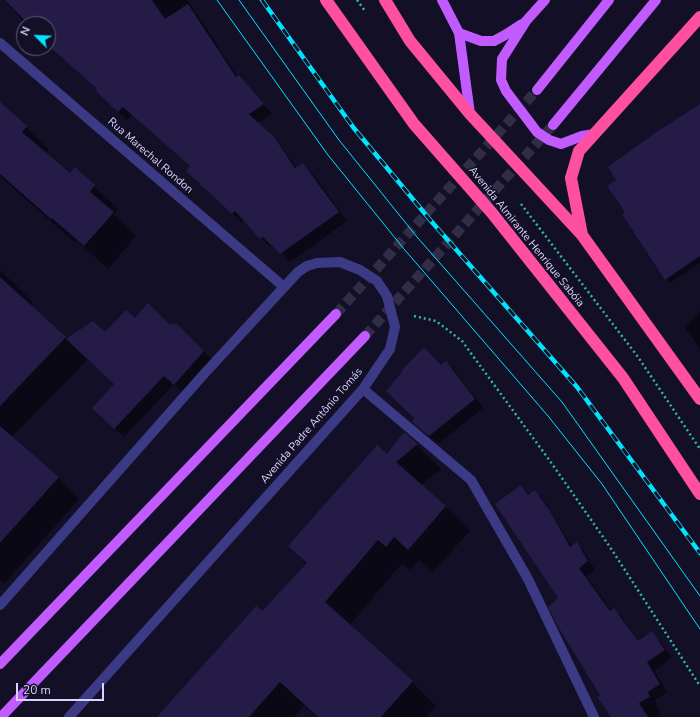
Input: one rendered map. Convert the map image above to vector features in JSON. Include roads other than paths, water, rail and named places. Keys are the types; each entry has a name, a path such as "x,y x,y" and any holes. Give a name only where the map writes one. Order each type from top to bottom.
{"highway":[{"name":"Avenida Almirante Henrique Sabóia","path":"326,0 414,124 492,213 623,378 700,494"},
{"path":"385,0 410,41 470,114 582,235 700,399"},
{"path":"582,235 571,178 579,151 700,17"}],"main road":[{"path":"442,0 459,33 470,114"},
{"path":"545,0 526,21 502,59 501,80 506,91 537,132 549,140 561,144 582,136 594,134"},
{"path":"537,90 609,0"},
{"path":"553,125 656,0"},
{"path":"459,33 481,41 494,41 526,21"},
{"path":"0,664 336,314"},
{"name":"Avenida Padre Antônio Tomás","path":"0,717 365,336"}],"street":[{"name":"Rua Marechal Rondon","path":"0,43 284,288"},
{"name":"Avenida Padre Antônio Tomás","path":"0,605 204,374 298,272 307,266 317,263 340,262 360,270 377,281 387,296 392,311 395,328 390,348 363,389 70,717"},
{"path":"363,389 471,480 528,579 594,717"}],"tunnel":[{"path":"336,314 537,90"},
{"path":"365,336 553,125"}],"tram line":[{"path":"217,0 328,155 404,249 548,416 602,484 700,629"},
{"path":"239,0 339,140 417,237 562,402 700,596"}],"railway":[{"path":"262,0 353,127 431,221 577,387 700,553"}]}
